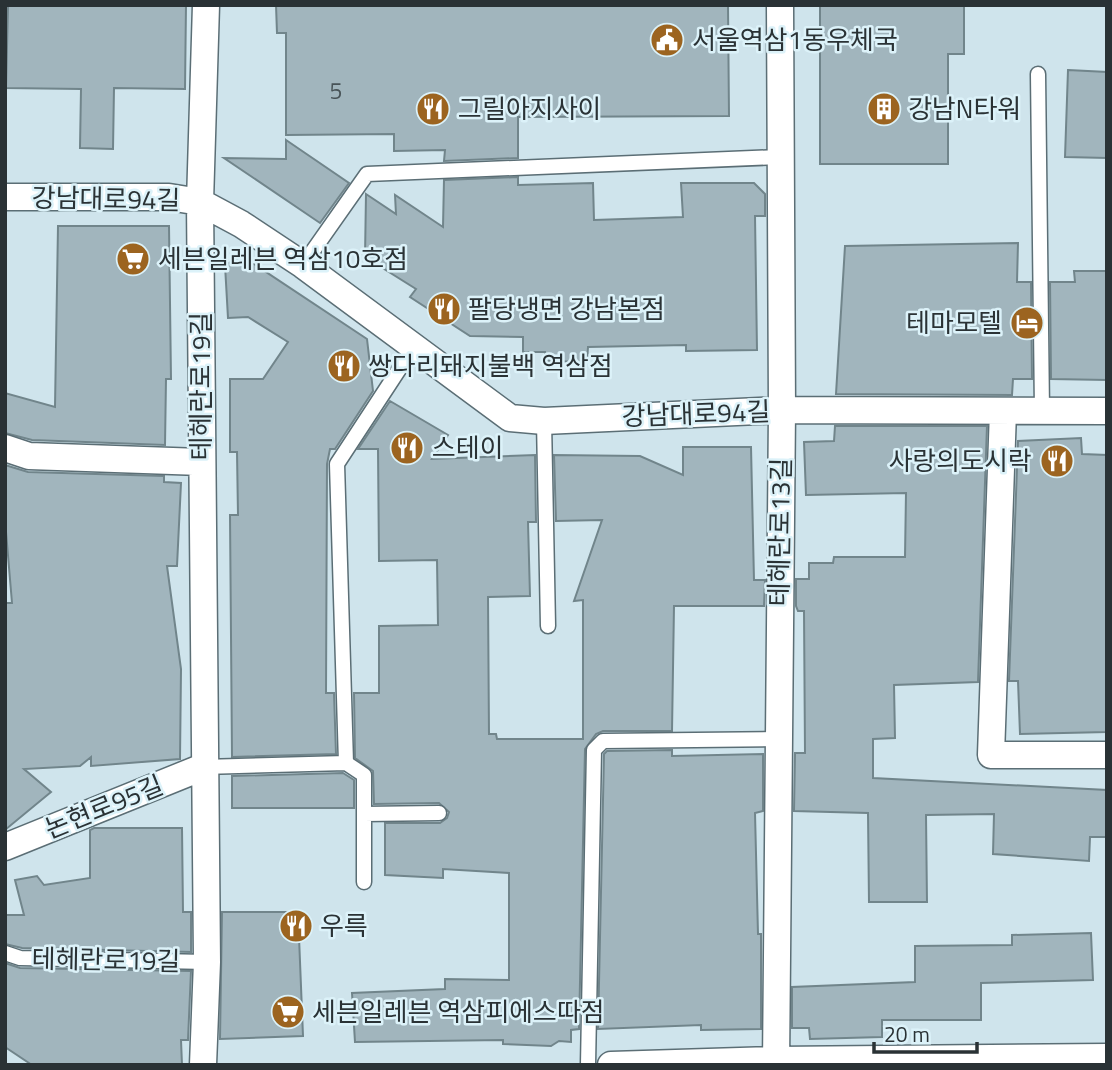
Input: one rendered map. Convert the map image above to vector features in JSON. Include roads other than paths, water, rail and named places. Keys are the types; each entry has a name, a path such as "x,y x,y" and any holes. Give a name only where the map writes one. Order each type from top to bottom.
{"street":[{"name":"테헤란로19길","path":"203,1065 207,962 203,767 200,202 206,5"},
{"name":"테헤란로13길","path":"776,1062 782,411 780,5"},
{"name":"강남대로94길","path":"5,197 169,197 200,202 241,224 303,265 415,345 510,418 544,421 782,411 1107,411"},
{"path":"1003,411 991,755 1107,755"},
{"path":"5,449 29,456 201,462"},
{"name":"논현로95길","path":"5,847 203,767"},
{"path":"611,1065 1059,1062 1107,1058"}],"lane":[{"path":"1038,74 1042,411"},
{"path":"303,265 367,174 779,157"},
{"path":"346,763 337,464 415,345"},
{"path":"544,421 548,626"},
{"path":"588,1065 594,750 603,741 778,739"},
{"path":"203,767 346,763 364,775 364,882"},
{"path":"364,814 439,813"},
{"name":"테헤란로19길","path":"5,953 20,958 207,962"}],"place":[{"name":"서울역삼1동우체국","path":"667,40"},
{"name":"그릴아지사이","path":"433,109"},
{"name":"강남N타워","path":"884,109"},
{"name":"세븐일레븐 역삼10호점","path":"133,259"},
{"name":"팔당냉면 강남본점","path":"444,309"},
{"name":"테마모텔","path":"1027,323"},
{"name":"쌍다리돼지불백 역삼점","path":"344,366"},
{"name":"스테이","path":"407,448"},
{"name":"사랑의도시락","path":"1057,461"},
{"name":"우륵","path":"296,926"},
{"name":"세븐일레븐 역삼피에스따점","path":"288,1012"}]}
